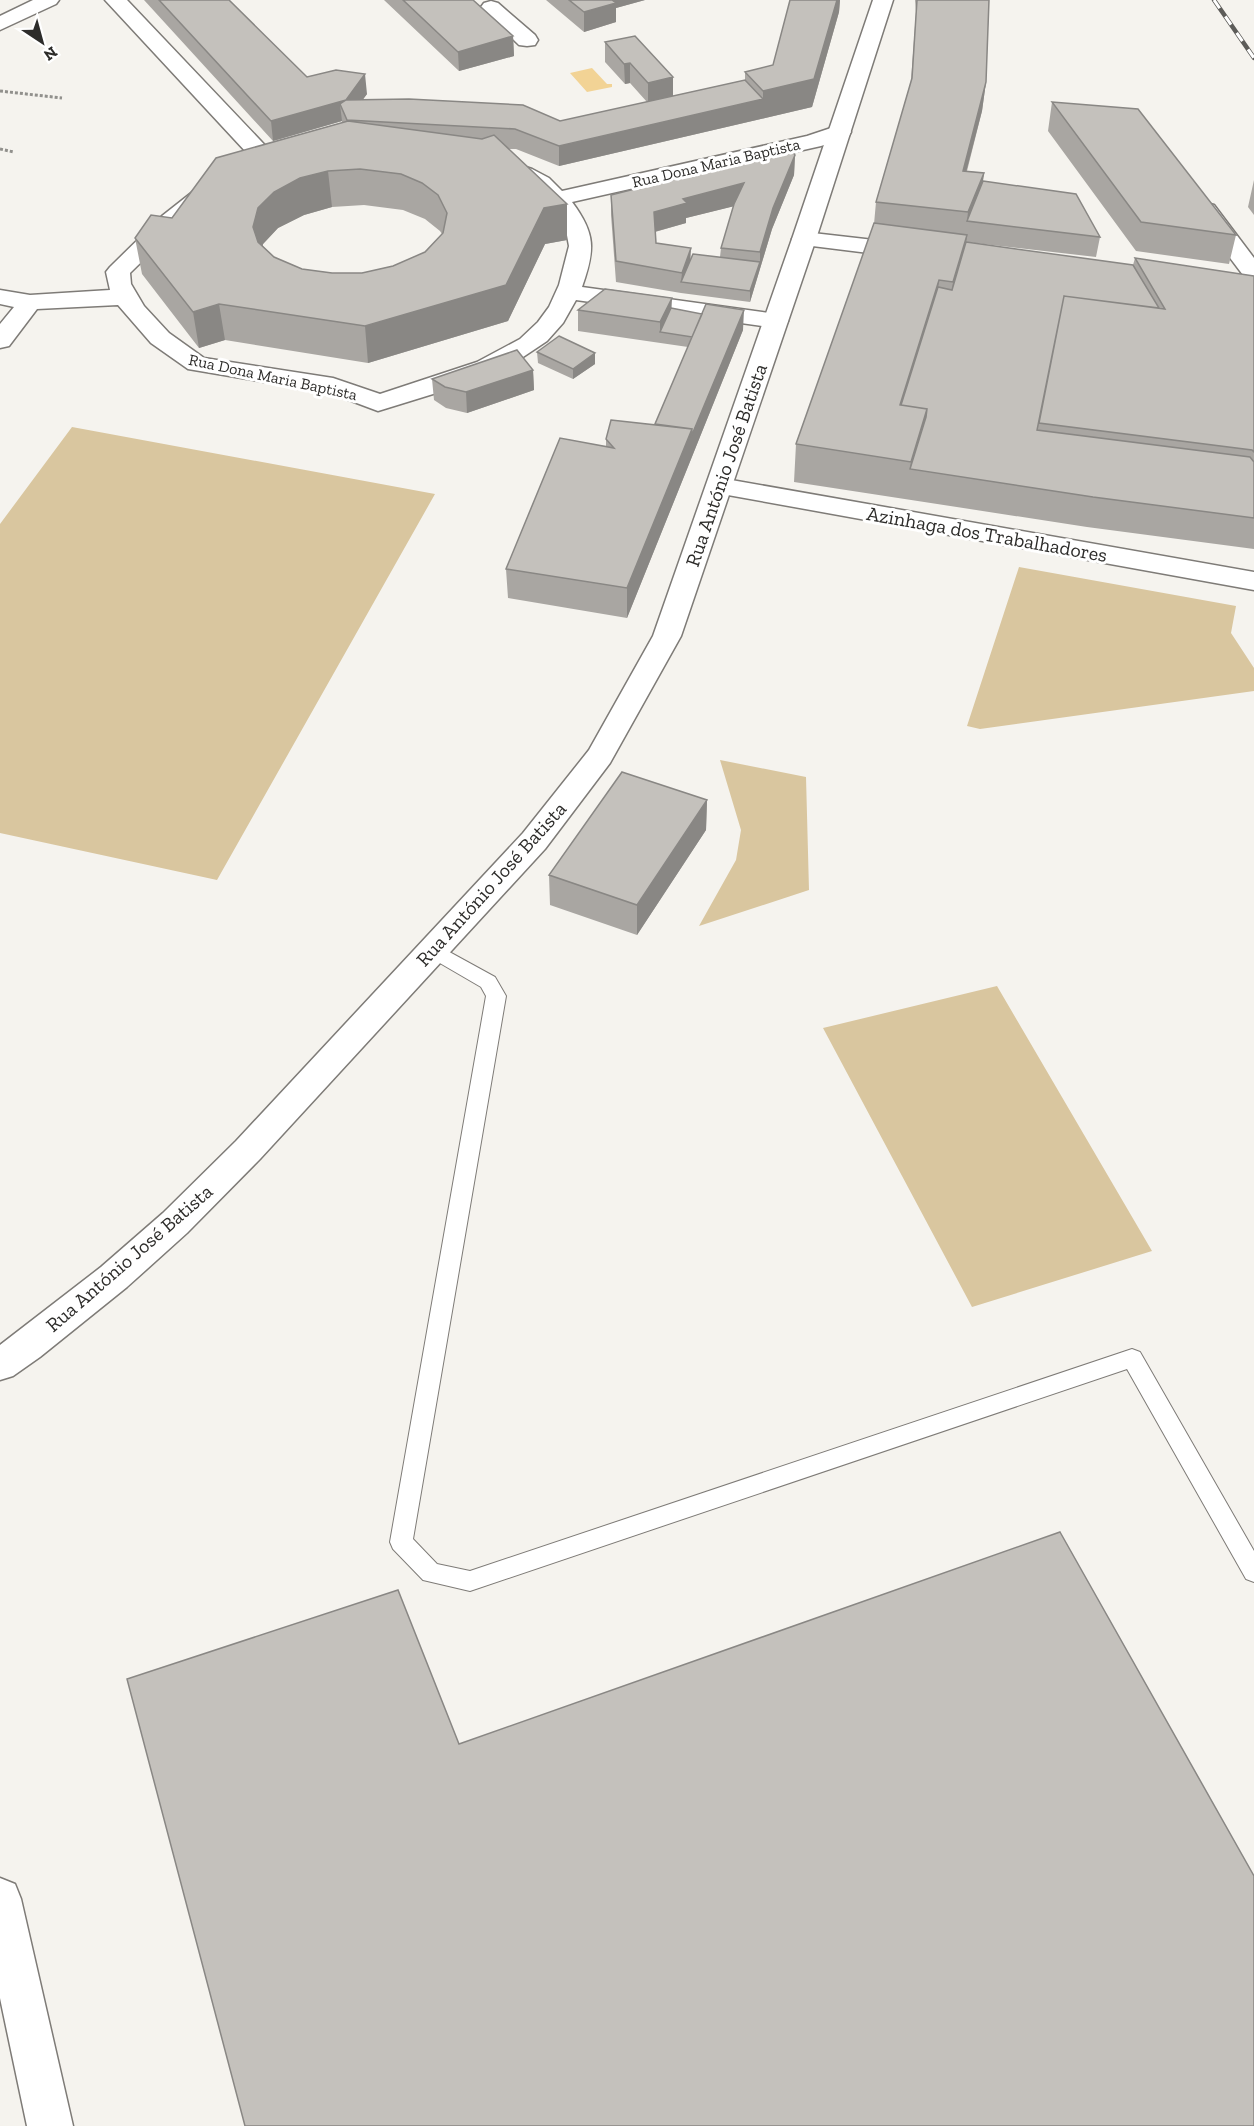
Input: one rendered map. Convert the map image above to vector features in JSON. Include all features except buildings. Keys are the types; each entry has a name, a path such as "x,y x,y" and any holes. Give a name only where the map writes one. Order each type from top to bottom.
{"street":[{"path":"0,24 49,0"},
{"path":"116,0 273,167"},
{"path":"487,3 516,0"},
{"name":"Rua António José Batista","path":"0,1365 114,1277 175,1223 248,1150 534,842 600,756 667,636 804,239 883,0"},
{"path":"487,3 527,40"},
{"name":"Rua Dona Maria Baptista","path":"556,199 813,141 840,132"},
{"name":"Rua Dona Maria Baptista","path":"341,148 411,153 490,163 515,170 540,182 556,199 570,215 581,236 580,259 569,292 556,318 540,336 519,351 494,364 378,403 360,394 333,386 197,364 182,357 146,323 124,297 117,283 118,272 171,221 217,184 341,148"},
{"path":"1196,196 1250,285"},
{"path":"804,239 933,254"},
{"path":"569,292 776,321"},
{"path":"0,297 30,302 124,297"},
{"path":"0,341 30,302"},
{"name":"Azinhaga dos Trabalhadores","path":"720,486 1254,581"},
{"path":"0,1899 50,2126"}],"lane":[{"path":"433,950 488,982 496,996 401,1542 431,1573 470,1581 1132,1358 1254,1572"}],"path":[{"path":"0,91 62,98"},
{"path":"0,149 14,152"}],"shaded area":[{"path":"592,68 607,84 612,84 612,87 587,92 570,73"},
{"path":"72,427 435,494 217,880 0,833 0,524"},
{"path":"1019,567 1236,606 1231,633 1254,668 1254,691 980,729 967,726"},
{"path":"720,760 806,777 809,890 699,926 736,860 741,830"},
{"path":"997,986 1152,1251 972,1307 823,1028"}],"railway":[{"path":"1214,0 1254,58"}]}
